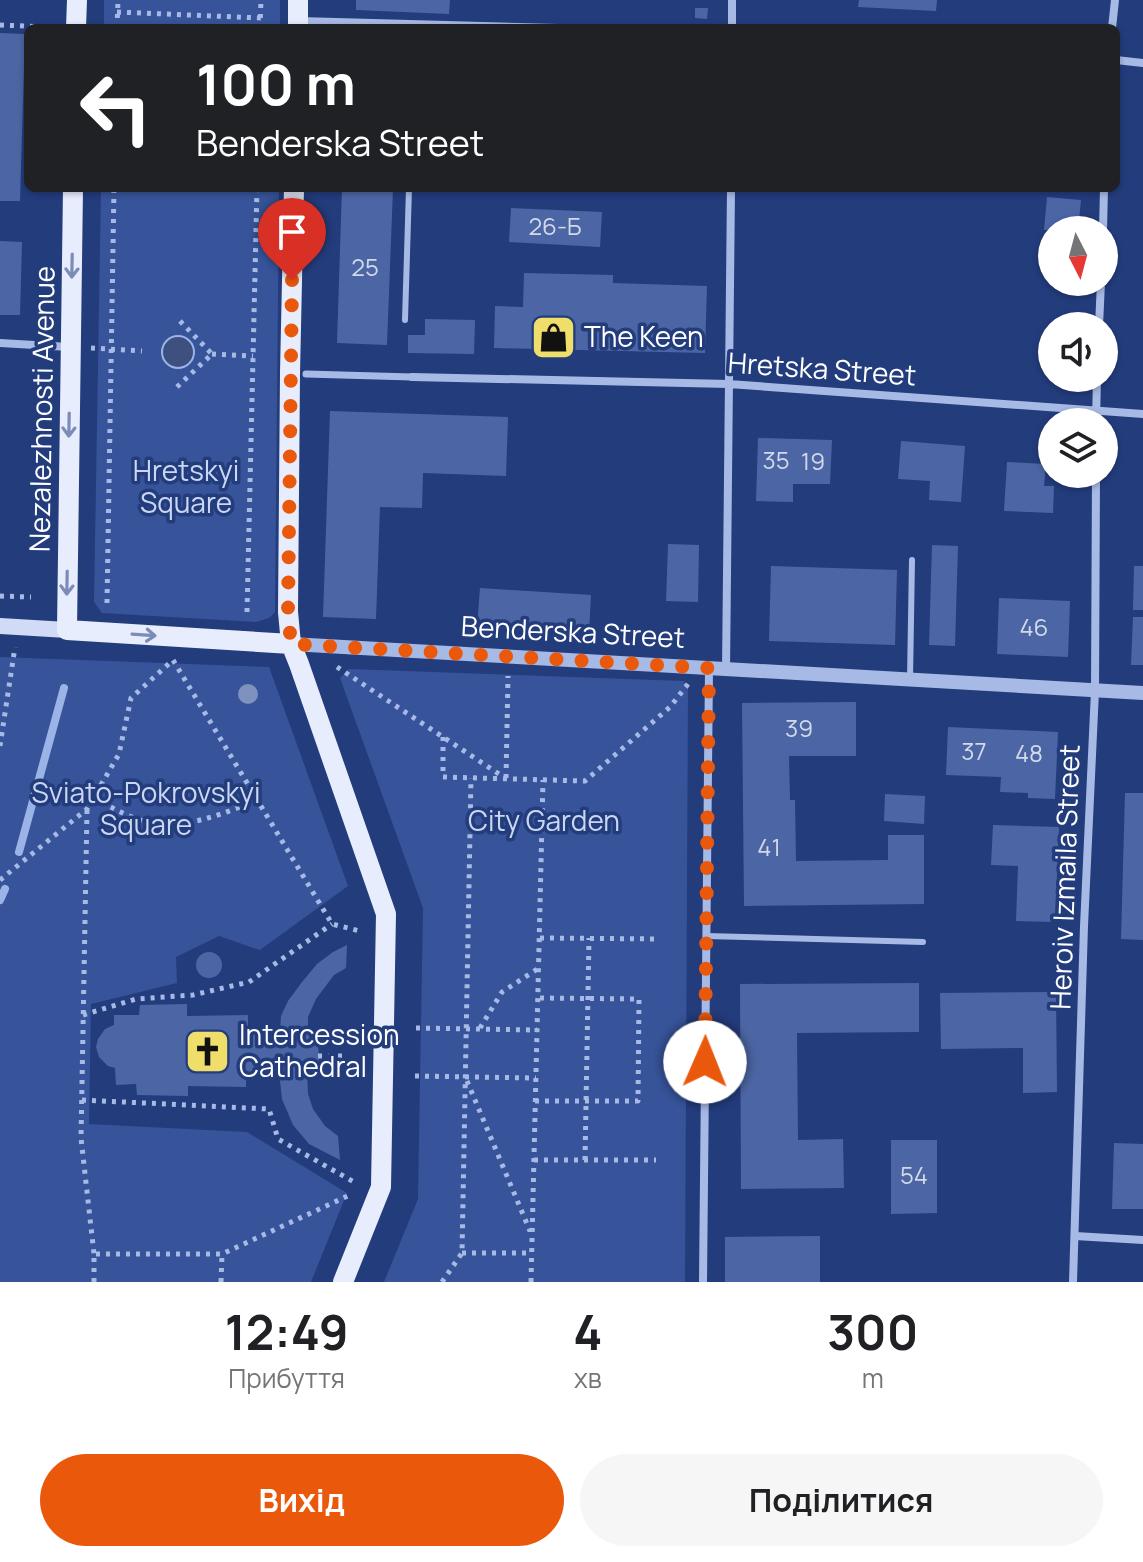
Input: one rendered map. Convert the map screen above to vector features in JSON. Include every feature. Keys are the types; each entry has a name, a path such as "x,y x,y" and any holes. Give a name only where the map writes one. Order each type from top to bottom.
{"main road":[{"path":"76,24 77,0"},
{"name":"Nezalezhnosti Avenue","path":"67,630 73,192"},
{"path":"294,192 288,612 291,644 386,914 381,1187 343,1282"},
{"name":"Benderska Street","path":"0,626 291,644"}],"street":[{"path":"732,0 732,24"},
{"path":"1112,24 1115,0"},
{"path":"298,16 390,24"},
{"path":"1120,60 1143,63"},
{"path":"726,670 731,192"},
{"path":"1103,216 1104,192"},
{"path":"0,343 70,347"},
{"name":"Hretska Street","path":"306,374 729,384 1081,408"},
{"name":"Hretska Street","path":"1118,411 1143,414"},
{"name":"Heroiv Izmaila Street","path":"1073,1282 1095,691 1096,488"},
{"name":"Benderska Street","path":"291,644 1143,693"},
{"path":"703,1282 709,668"},
{"path":"1075,1236 1143,1240"}],"lane":[{"path":"405,320 409,192"},
{"path":"910,679 912,560"},
{"path":"706,936 923,942"}],"path":[{"path":"117,24 118,0"},
{"path":"260,24 261,0"},
{"path":"117,12 261,18"},
{"path":"0,25 24,26"},
{"path":"107,603 114,192"},
{"path":"247,612 257,192"},
{"path":"177,318 212,354 253,356"},
{"path":"70,347 142,351"},
{"path":"177,387 212,354"},
{"path":"0,596 31,597"},
{"path":"0,746 15,642"},
{"path":"0,880 87,809 119,754 131,698 173,660 332,924 360,931"},
{"path":"506,779 508,666"},
{"path":"337,667 506,779"},
{"path":"443,737 443,777 585,781 670,707 689,684"},
{"path":"442,1282 462,1253 471,778"},
{"path":"531,1282 543,780"},
{"path":"93,798 141,821 173,825 219,815 258,800"},
{"path":"87,809 81,1138 94,1254 94,1282"},
{"path":"83,1015 136,999 193,995 249,982 332,924"},
{"path":"540,938 660,939"},
{"path":"585,1160 589,938"},
{"path":"479,1029 502,992 539,968"},
{"path":"535,1101 638,1101 639,999 538,998"},
{"path":"416,1028 537,1030"},
{"path":"318,1056 347,1056"},
{"path":"415,1076 536,1078"},
{"path":"465,1077 532,1235"},
{"path":"82,1100 269,1109 278,1139 354,1182"},
{"path":"534,1160 656,1160"},
{"path":"94,1254 222,1254 352,1194"},
{"path":"462,1253 532,1253"},
{"path":"221,1282 222,1254"}],"green space":[{"path":"104,0 280,0 280,24 104,24"},
{"name":"Hretskyi Square","path":"101,192 279,192 275,612 269,618 256,622 102,613 94,602"},
{"name":"Sviato-Pokrovskyi Square","path":"0,657 269,667 348,886 260,950 219,936 176,957 177,983 91,1004 89,1124 247,1132 347,1193 311,1282 0,1282"},
{"name":"City Garden","path":"349,669 684,681 688,688 685,1282 384,1282 418,1199 423,908 340,678"}],"shaded area":[{"path":"178,336 189,341 194,352 189,363 178,368 167,363 162,352 167,341"}],"building":[{"path":"356,0 450,0 449,14 356,10"},
{"path":"859,0 937,0 936,11 858,7"},
{"path":"695,8 708,8 707,19 695,18"},
{"path":"0,33 24,34 20,201 0,201"},
{"path":"342,192 393,192 387,345 337,343"},
{"path":"1047,197 1081,200 1079,216 1045,216"},
{"path":"511,208 602,212 600,247 509,242"},
{"path":"0,241 22,242 20,315 0,315"},
{"path":"524,273 613,275 613,283 707,286 705,353 494,348 495,306 523,307"},
{"path":"425,319 475,320 474,354 408,353 408,335 425,335"},
{"path":"330,411 508,417 506,476 423,473 422,508 380,507 376,619 323,617"},
{"path":"758,438 832,440 830,484 793,484 793,502 756,501"},
{"path":"901,441 965,446 961,502 929,500 930,481 898,479"},
{"path":"1007,462 1038,464 1038,488 1054,488 1053,513 1004,511"},
{"path":"668,544 699,545 698,602 666,601"},
{"path":"932,545 958,546 955,646 929,645"},
{"path":"771,566 897,570 895,645 769,641"},
{"path":"1134,566 1143,566 1143,610 1133,610"},
{"path":"480,588 591,595 589,633 477,627"},
{"path":"999,598 1070,601 1068,657 997,654"},
{"path":"1133,617 1143,617 1143,665 1131,665"},
{"path":"856,702 856,756 789,756 790,800 795,800 796,861 888,860 888,835 924,835 924,904 744,906 742,703"},
{"path":"948,727 1058,732 1055,799 1028,798 1028,793 1000,792 1001,777 946,775"},
{"path":"1125,793 1143,793 1143,940 1121,939"},
{"path":"885,794 925,796 924,824 884,821"},
{"path":"993,825 1059,827 1055,922 1016,921 1018,866 991,865"},
{"name":"Intercession Cathedral","path":"347,945 346,968 334,975 316,999 308,1017 308,1032 318,1032 319,1072 307,1072 308,1094 313,1109 325,1126 338,1136 340,1160 309,1144 293,1125 282,1099 279,1072 246,1072 246,1087 188,1086 188,1096 137,1095 136,1084 116,1085 115,1068 99,1057 96,1047 98,1039 105,1029 114,1025 114,1015 139,1015 140,1005 187,1004 187,1016 248,1015 248,1033 280,1032 281,1016 302,982 317,964"},
{"path":"209,952 218,956 222,965 218,974 209,978 200,974 196,965 200,956"},
{"path":"919,983 919,1032 797,1033 798,1140 843,1139 844,1188 741,1189 740,984"},
{"path":"1056,992 1057,1092 1023,1093 1023,1048 941,1049 940,993"},
{"path":"891,1140 937,1140 937,1213 891,1214"},
{"path":"1114,1143 1143,1144 1143,1209 1112,1209"},
{"path":"820,1236 820,1282 725,1282 725,1237"}],"waterway":[{"path":"19,852 64,688"},
{"path":"0,900 5,889"}],"place":[{"name":"The Keen","path":"553,337"},
{"name":"Intercession Cathedral","path":"208,1051"}],"route":[{"path":"292,280 288,612 291,644 709,668 705,1062"}]}
